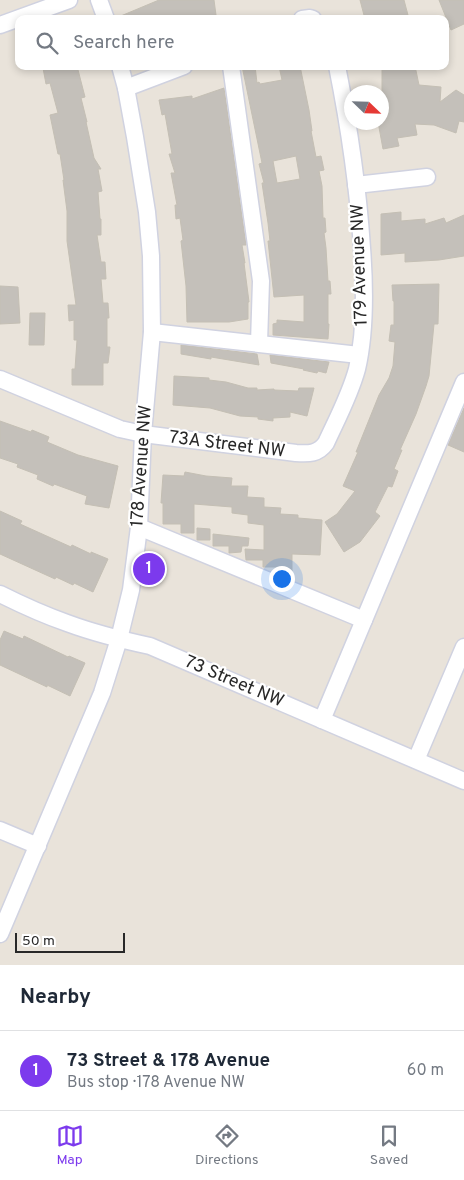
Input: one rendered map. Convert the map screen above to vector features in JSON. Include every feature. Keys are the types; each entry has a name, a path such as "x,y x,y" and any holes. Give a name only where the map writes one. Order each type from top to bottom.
{"street":[{"path":"28,15 69,0"},
{"path":"99,0 105,15"},
{"path":"0,25 15,20"},
{"name":"178 Avenue NW","path":"0,934 102,693 119,639 131,590 139,527 143,434 152,332 150,247 142,176 121,70"},
{"path":"126,88 173,70"},
{"path":"232,70 261,281 259,343"},
{"name":"179 Avenue NW","path":"315,453 326,444 352,386 362,336 364,286 360,224 356,185 338,70"},
{"path":"356,185 427,177"},
{"path":"152,332 359,355"},
{"name":"73A Street NW","path":"0,379 120,428 143,434 296,453 315,453"},
{"path":"322,720 464,382"},
{"path":"139,527 364,620"},
{"name":"73 Street NW","path":"0,594 68,624 150,646 464,781"},
{"path":"416,760 460,666 464,647"},
{"path":"0,830 38,846"}],"building":[{"path":"159,0 214,0 216,15 123,15"},
{"path":"360,0 404,0 408,15 364,15"},
{"path":"439,0 464,0 464,24 451,30 449,15 445,15"},
{"path":"43,70 78,70 85,97 81,98 94,158 101,169 98,169 102,191 98,192 101,235 97,235 101,262 105,262 106,279 101,279 103,303 108,303 107,347 110,347 108,363 103,363 103,385 72,385 72,369 75,369 77,340 74,340 74,320 69,321 68,305 76,305 67,241 64,180 60,154 58,154 50,115 58,113 50,83 46,84"},
{"path":"243,70 255,70 257,83 259,82 260,84 282,80 280,70 301,70 316,157 321,156 324,170 319,171 322,186 323,218 325,218 326,232 324,233 328,281 330,281 331,294 328,294 328,339 273,335 273,324 277,323 277,320 304,322 304,295 274,297 268,241 270,241 262,183 264,183 259,164 262,163","holes":["296,156 300,179 277,183 273,161"]},
{"path":"382,70 416,70 419,85 441,87 440,102 456,90 464,95 464,122 459,121 456,133 434,125 415,124 417,135 397,138 399,146 383,149 379,130 389,130 389,85 382,85"},
{"path":"224,88 246,245 242,245 249,302 248,319 229,322 187,322 186,286 181,241 183,240 180,218 176,219 175,205 177,205 171,173 175,173 169,154 172,154 165,114 162,115 159,100 192,96 192,99"},
{"path":"401,212 401,221 425,219 425,224 444,218 446,223 464,215 464,256 405,262 405,253 381,255 381,214"},
{"path":"439,284 438,324 434,324 429,376 416,414 400,450 402,450 394,469 398,471 392,487 388,486 375,512 380,516 360,542 344,552 325,522 337,514 355,491 343,486 379,395 389,378 393,366 395,342 389,341 391,325 394,325 392,285"},
{"path":"0,286 18,287 20,323 0,324"},
{"path":"30,313 45,313 44,345 29,345"},
{"path":"181,345 257,354 259,365 181,354"},
{"path":"270,355 329,362 326,373 318,371 317,373 271,363"},
{"path":"174,376 209,378 209,380 257,388 257,390 298,391 299,388 314,388 307,416 290,412 290,417 273,418 273,421 258,419 258,417 240,416 210,408 173,405"},
{"path":"464,408 464,452 448,445"},
{"path":"0,421 49,437 47,442 78,455 118,466 109,508 85,504 87,496 54,484 53,486 37,479 38,475 17,467 18,464 0,458"},
{"path":"185,472 232,478 231,486 248,486 247,497 264,498 264,507 281,508 280,514 298,515 298,518 322,520 320,555 292,554 292,572 279,572 279,567 263,567 263,560 246,560 245,549 264,550 264,525 248,523 248,515 232,513 232,507 194,504 194,533 181,533 181,524 163,524 163,503 161,503 163,475 184,476"},
{"path":"0,511 22,521 20,524 71,547 72,545 91,554 91,552 108,559 93,592 74,583 73,585 56,577 55,579 0,554"},
{"path":"197,528 210,529 210,540 197,540"},
{"path":"213,534 249,538 248,546 242,546 241,552 229,553 229,546 213,546"},
{"path":"4,631 23,639 24,636 85,663 70,696 0,665 0,640"}],"place":[{"name":"73 Street & 178 Avenue","path":"149,569"}]}
